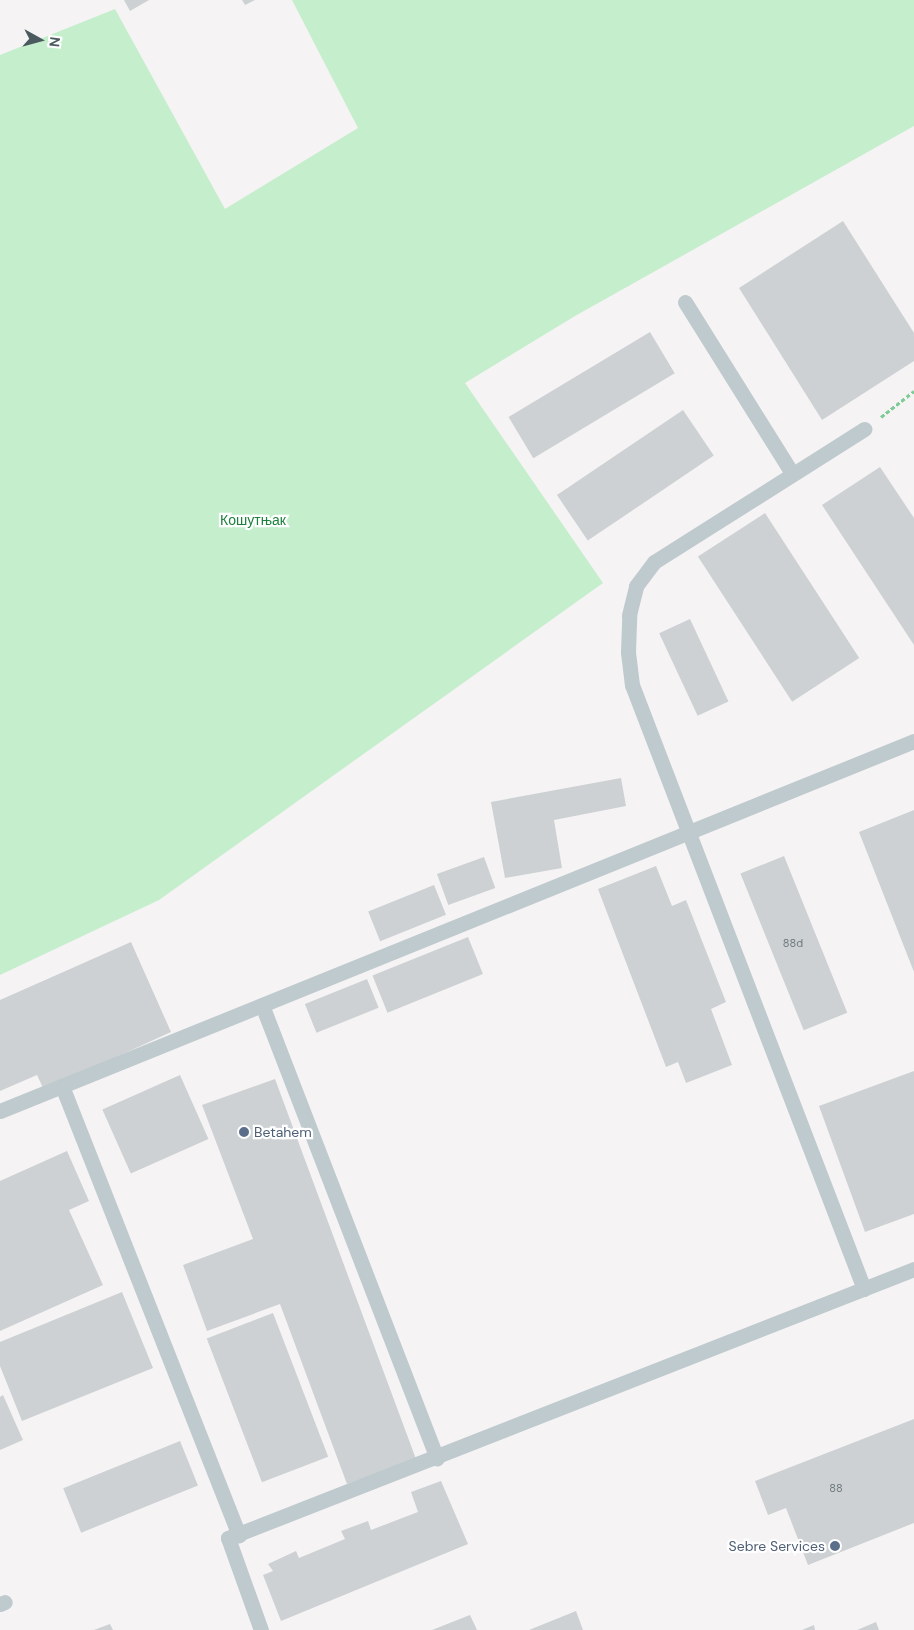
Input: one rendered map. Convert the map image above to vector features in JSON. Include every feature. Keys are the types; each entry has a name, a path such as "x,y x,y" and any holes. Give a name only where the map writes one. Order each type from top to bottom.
{"lane":[{"path":"685,302 792,473"},
{"path":"864,430 792,473 654,562 636,586 629,615 632,685 687,833 864,1288"},
{"path":"0,1111 914,741"},
{"path":"262,1005 437,1458"},
{"path":"62,1086 239,1535"},
{"path":"261,1630 228,1538 437,1458 914,1269"}],"path":[{"path":"864,430 914,391"}],"green space":[{"name":"Кошутњак","path":"292,0 914,0 914,126 575,316 465,383 603,583 159,900 0,975 0,55 115,9 225,209 358,128"}],"building":[{"path":"124,0 149,0 130,11"},
{"path":"242,0 255,0 245,5"},
{"path":"843,221 914,333 914,361 822,420 739,288"},
{"path":"650,332 675,373 533,458 509,417"},
{"path":"683,410 714,456 588,541 557,495"},
{"path":"880,467 914,518 914,645 822,505"},
{"path":"765,513 859,658 792,702 698,557"},
{"path":"690,619 728,701 698,716 659,633"},
{"path":"621,778 626,806 554,820 562,868 505,878 491,802"},
{"path":"914,810 914,972 859,832"},
{"path":"784,856 847,1013 804,1030 740,874"},
{"path":"484,857 495,888 448,905 437,874"},
{"path":"656,866 672,906 686,900 726,1002 711,1009 732,1065 686,1083 678,1062 666,1067 598,889"},
{"path":"434,885 446,915 380,941 368,912"},
{"path":"468,937 483,974 387,1013 373,976"},
{"path":"131,942 171,1032 44,1090 37,1075 0,1091 0,1000"},
{"path":"367,979 379,1008 316,1033 305,1004"},
{"path":"914,1071 914,1214 865,1232 819,1106"},
{"path":"180,1075 208,1139 131,1174 102,1110"},
{"path":"275,1079 416,1459 347,1484 280,1304 207,1331 183,1265 253,1239 202,1105"},
{"path":"67,1151 89,1201 69,1210 103,1285 0,1331 0,1181"},
{"path":"122,1292 153,1368 22,1421 0,1366 0,1342"},
{"path":"273,1313 328,1457 262,1482 207,1338"},
{"path":"3,1395 23,1440 0,1450 0,1397"},
{"path":"914,1419 914,1523 808,1565 786,1508 768,1515 755,1481"},
{"path":"180,1441 198,1486 81,1533 63,1488"},
{"path":"441,1481 468,1544 281,1621 263,1575 273,1571 268,1564 296,1551 299,1558 345,1539 341,1531 368,1521 371,1530 418,1512 411,1492"},
{"path":"576,1611 583,1630 529,1630"},
{"path":"470,1615 477,1630 432,1630"},
{"path":"876,1622 879,1630 857,1630"},
{"path":"110,1624 113,1630 94,1630"},
{"path":"814,1625 815,1630 802,1630"}],"place":[{"name":"Betahem","path":"244,1132"},
{"name":"Sebre Services","path":"835,1546"}]}
